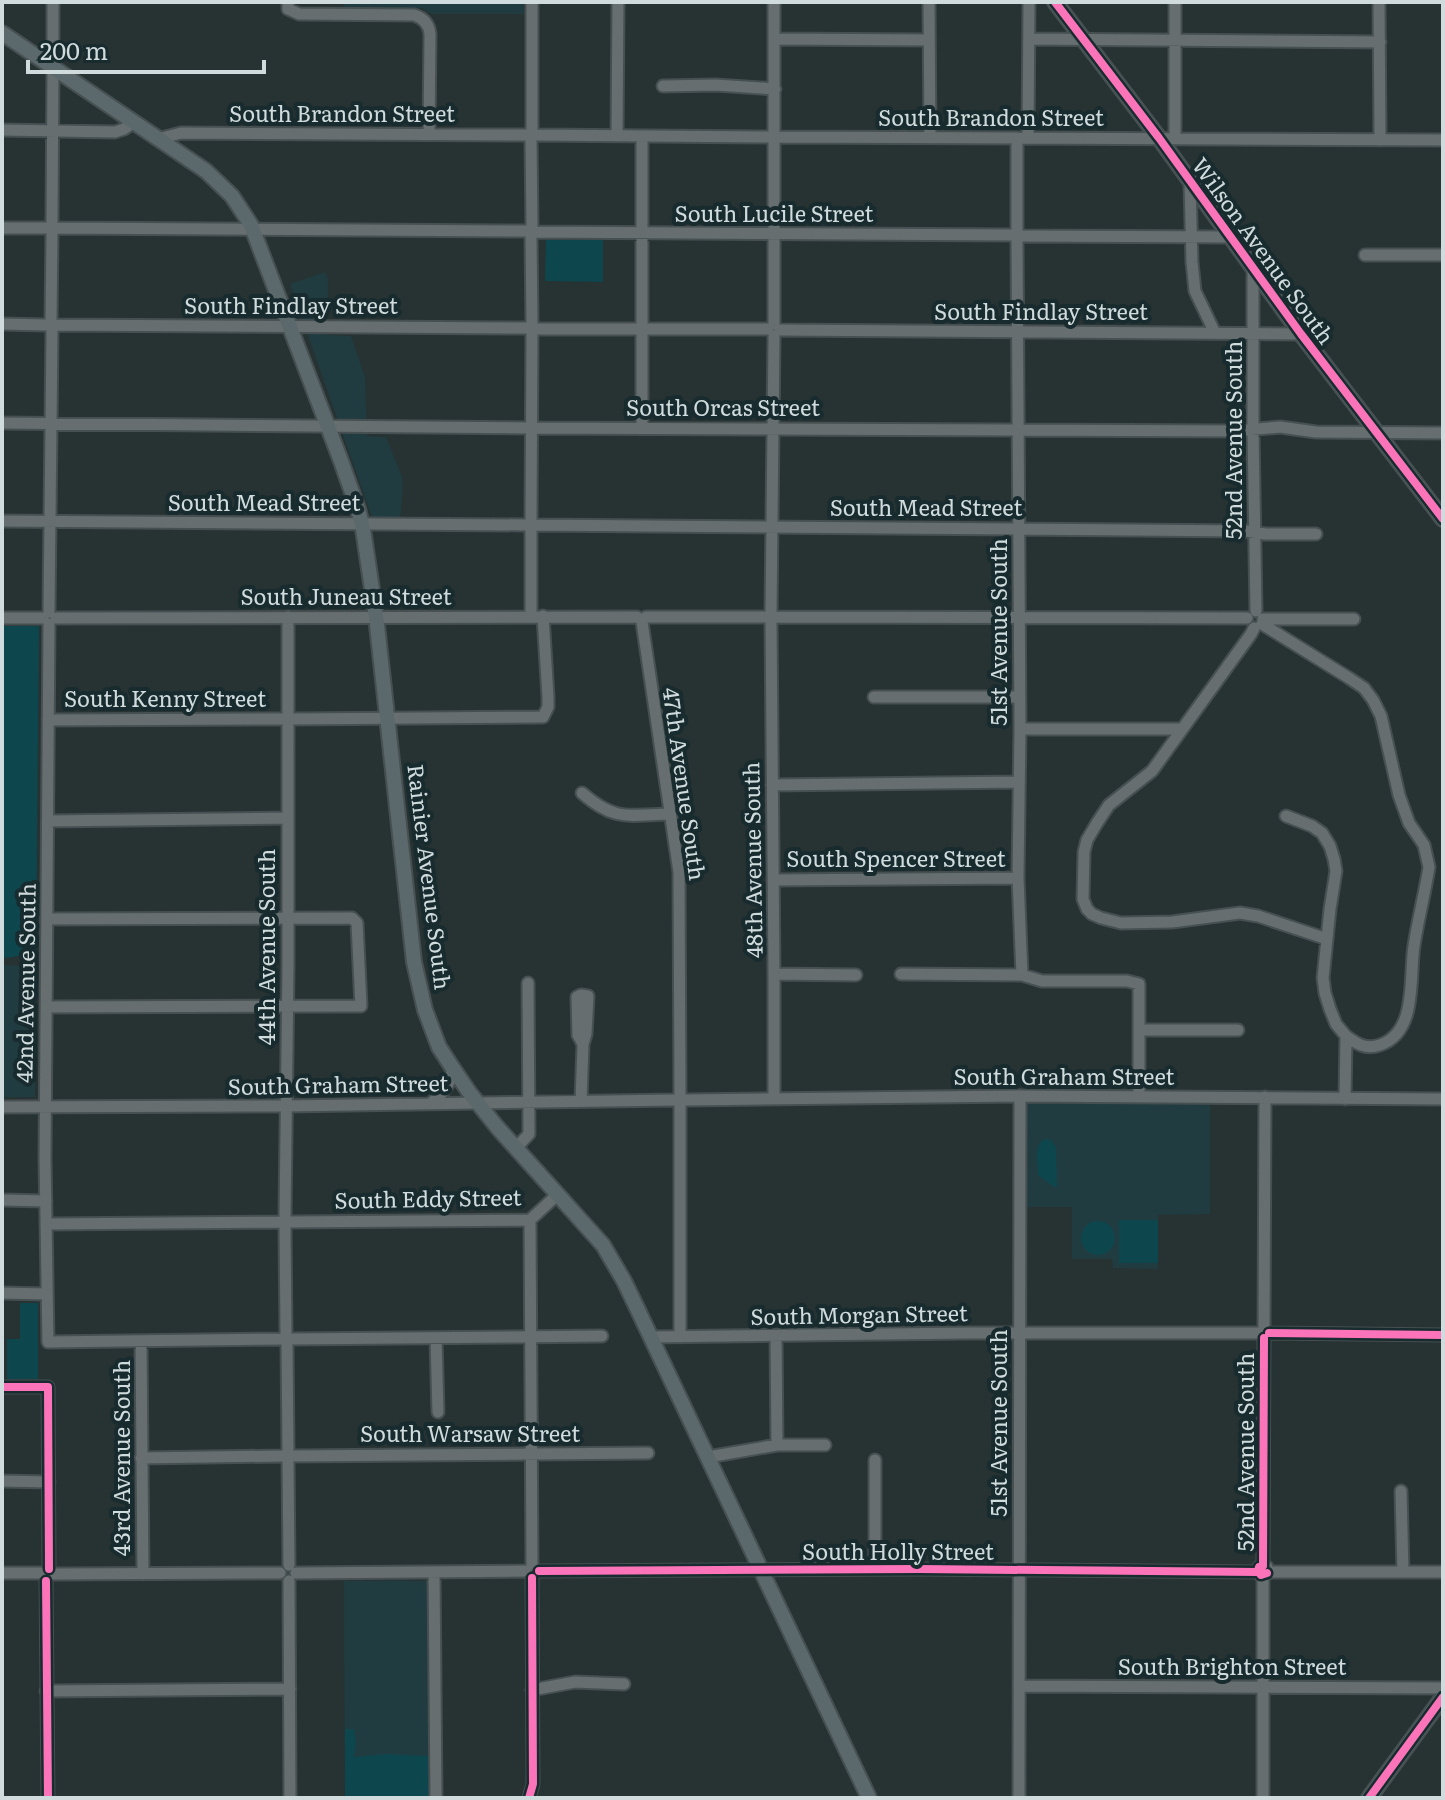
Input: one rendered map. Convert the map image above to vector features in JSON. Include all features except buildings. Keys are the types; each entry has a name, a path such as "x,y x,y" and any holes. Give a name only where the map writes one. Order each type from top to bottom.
{"main road":[{"name":"Wilson Avenue South","path":"1055,2 1159,138 1301,334 1443,519"},
{"name":"Rainier Avenue South","path":"2,33 206,171 239,205 253,229 328,425 362,524 376,616 417,981 439,1047 477,1103 603,1245 624,1281 869,1798"},
{"path":"1369,1798 1443,1697"}],"street":[{"name":"42nd Avenue South","path":"53,2 53,41 48,63 53,131 45,1108 48,1342 141,1341"},
{"path":"288,2 288,9 299,14 414,15 425,22 430,34 429,135"},
{"path":"532,2 531,525 537,616"},
{"path":"617,136 618,2"},
{"name":"48th Avenue South","path":"774,2 774,428 771,527 774,1099"},
{"path":"929,2 930,138"},
{"name":"51st Avenue South","path":"1022,975 1018,878 1017,235 1029,2"},
{"path":"1175,2 1175,139"},
{"path":"1379,2 1380,140"},
{"path":"775,39 929,40"},
{"path":"1029,39 1380,42"},
{"path":"663,86 716,85 775,89"},
{"path":"2,130 115,132 134,122"},
{"name":"South Brandon Street","path":"158,139 181,133 1443,140"},
{"path":"642,136 642,428"},
{"path":"1190,183 1195,291 1215,333"},
{"name":"South Lucile Street","path":"2,228 1231,237"},
{"path":"1365,255 1443,255"},
{"name":"52nd Avenue South","path":"1253,268 1256,620"},
{"name":"South Findlay Street","path":"2,324 1301,334"},
{"name":"South Orcas Street","path":"2,423 1019,430 1253,430 1280,427 1316,432 1443,433"},
{"name":"South Mead Street","path":"2,521 1316,534"},
{"name":"South Kenny Street","path":"48,720 501,718 513,721 516,718 543,717 548,707 537,616"},
{"name":"44th Avenue South","path":"288,617 285,1222 290,1798"},
{"name":"South Juneau Street","path":"2,618 1354,619"},
{"name":"47th Avenue South","path":"642,619 679,872 680,1337"},
{"path":"1286,816 1312,826 1322,833 1330,846 1336,871 1323,978 1336,1024 1357,1044 1376,1047 1389,1042 1404,1023 1408,1010 1414,945 1429,867 1424,845 1409,823 1399,795 1384,727 1373,700 1364,688 1256,620 1251,634 1152,771 1109,805 1087,840 1083,899 1087,909 1101,918 1121,923 1172,922 1240,913 1280,922 1327,939"},
{"path":"874,697 1020,697"},
{"path":"1020,729 1182,729"},
{"path":"772,785 1019,782"},
{"path":"582,793 598,807 616,814 670,814"},
{"path":"48,821 288,818"},
{"name":"South Spencer Street","path":"773,880 1018,878"},
{"path":"47,919 352,918 357,923 361,1006 47,1007"},
{"path":"774,974 856,975"},
{"path":"901,974 1022,975 1042,981 1127,981 1139,984 1139,1097"},
{"path":"516,1148 529,1134 528,983"},
{"path":"1139,1030 1238,1030"},
{"path":"1345,1099 1346,1036"},
{"path":"581,1101 583,1044"},
{"path":"430,1104 447,1089 453,1068"},
{"name":"51st Avenue South","path":"1019,1798 1020,1096"},
{"name":"South Graham Street","path":"2,1107 1020,1096 1443,1099"},
{"name":"52nd Avenue South","path":"1263,1798 1265,1097"},
{"name":"South Eddy Street","path":"46,1224 530,1220 558,1194"},
{"path":"2,1200 46,1201"},
{"path":"530,1220 533,1784 530,1798"},
{"path":"2,1293 47,1294"},
{"name":"South Morgan Street","path":"651,1337 1443,1335"},
{"path":"141,1341 602,1336"},
{"path":"776,1336 777,1445"},
{"path":"436,1338 438,1412"},
{"name":"43rd Avenue South","path":"141,1341 143,1574"},
{"path":"2,1387 48,1387 48,1798"},
{"path":"708,1457 777,1445 825,1445"},
{"name":"South Warsaw Street","path":"141,1458 648,1453"},
{"path":"875,1460 875,1569"},
{"path":"2,1481 49,1482"},
{"path":"1401,1491 1403,1572"},
{"name":"South Holly Street","path":"2,1573 875,1569 1443,1572"},
{"path":"434,1572 436,1798"},
{"path":"532,1690 575,1682 624,1684"},
{"name":"South Brighton Street","path":"1021,1686 1443,1688"},
{"path":"46,1691 290,1689"}],"shaded area":[{"path":"344,2 524,2 524,14 432,14 421,8 344,8"},
{"path":"546,240 603,240 603,282 545,281"},
{"path":"325,272 328,279 327,335 351,336 365,377 367,436 386,437 402,477 400,519 372,517 290,284"},
{"path":"2,626 39,626 36,954 2,958"},
{"path":"2,965 36,966 35,1097 2,1097"},
{"path":"1026,1103 1210,1103 1210,1214 1158,1215 1158,1269 1113,1268 1112,1259 1072,1259 1072,1207 1026,1207"},
{"path":"1045,1139 1051,1140 1056,1147 1057,1187 1038,1175 1038,1150"},
{"path":"1119,1220 1158,1220 1158,1263 1119,1263"},
{"path":"1098,1221 1110,1226 1115,1238 1110,1250 1098,1255 1086,1250 1081,1238 1086,1226"},
{"path":"20,1303 38,1303 38,1379 7,1379 7,1339 20,1339"},
{"path":"344,1581 428,1581 429,1796 345,1796"},
{"path":"345,1729 354,1729 354,1757 387,1754 428,1756 429,1796 345,1796"}],"cycle path":[{"path":"1055,2 1159,138 1301,334 1443,519"},
{"path":"1269,1333 1443,1335"},
{"path":"1264,1338 1263,1566 1258,1571 1261,1575 1267,1573"},
{"path":"2,1387 48,1387 49,1569"},
{"path":"539,1571 919,1569 1258,1572"},
{"path":"529,1798 533,1784 532,1578"},
{"path":"46,1581 48,1798"},
{"path":"1369,1798 1443,1697"}]}
